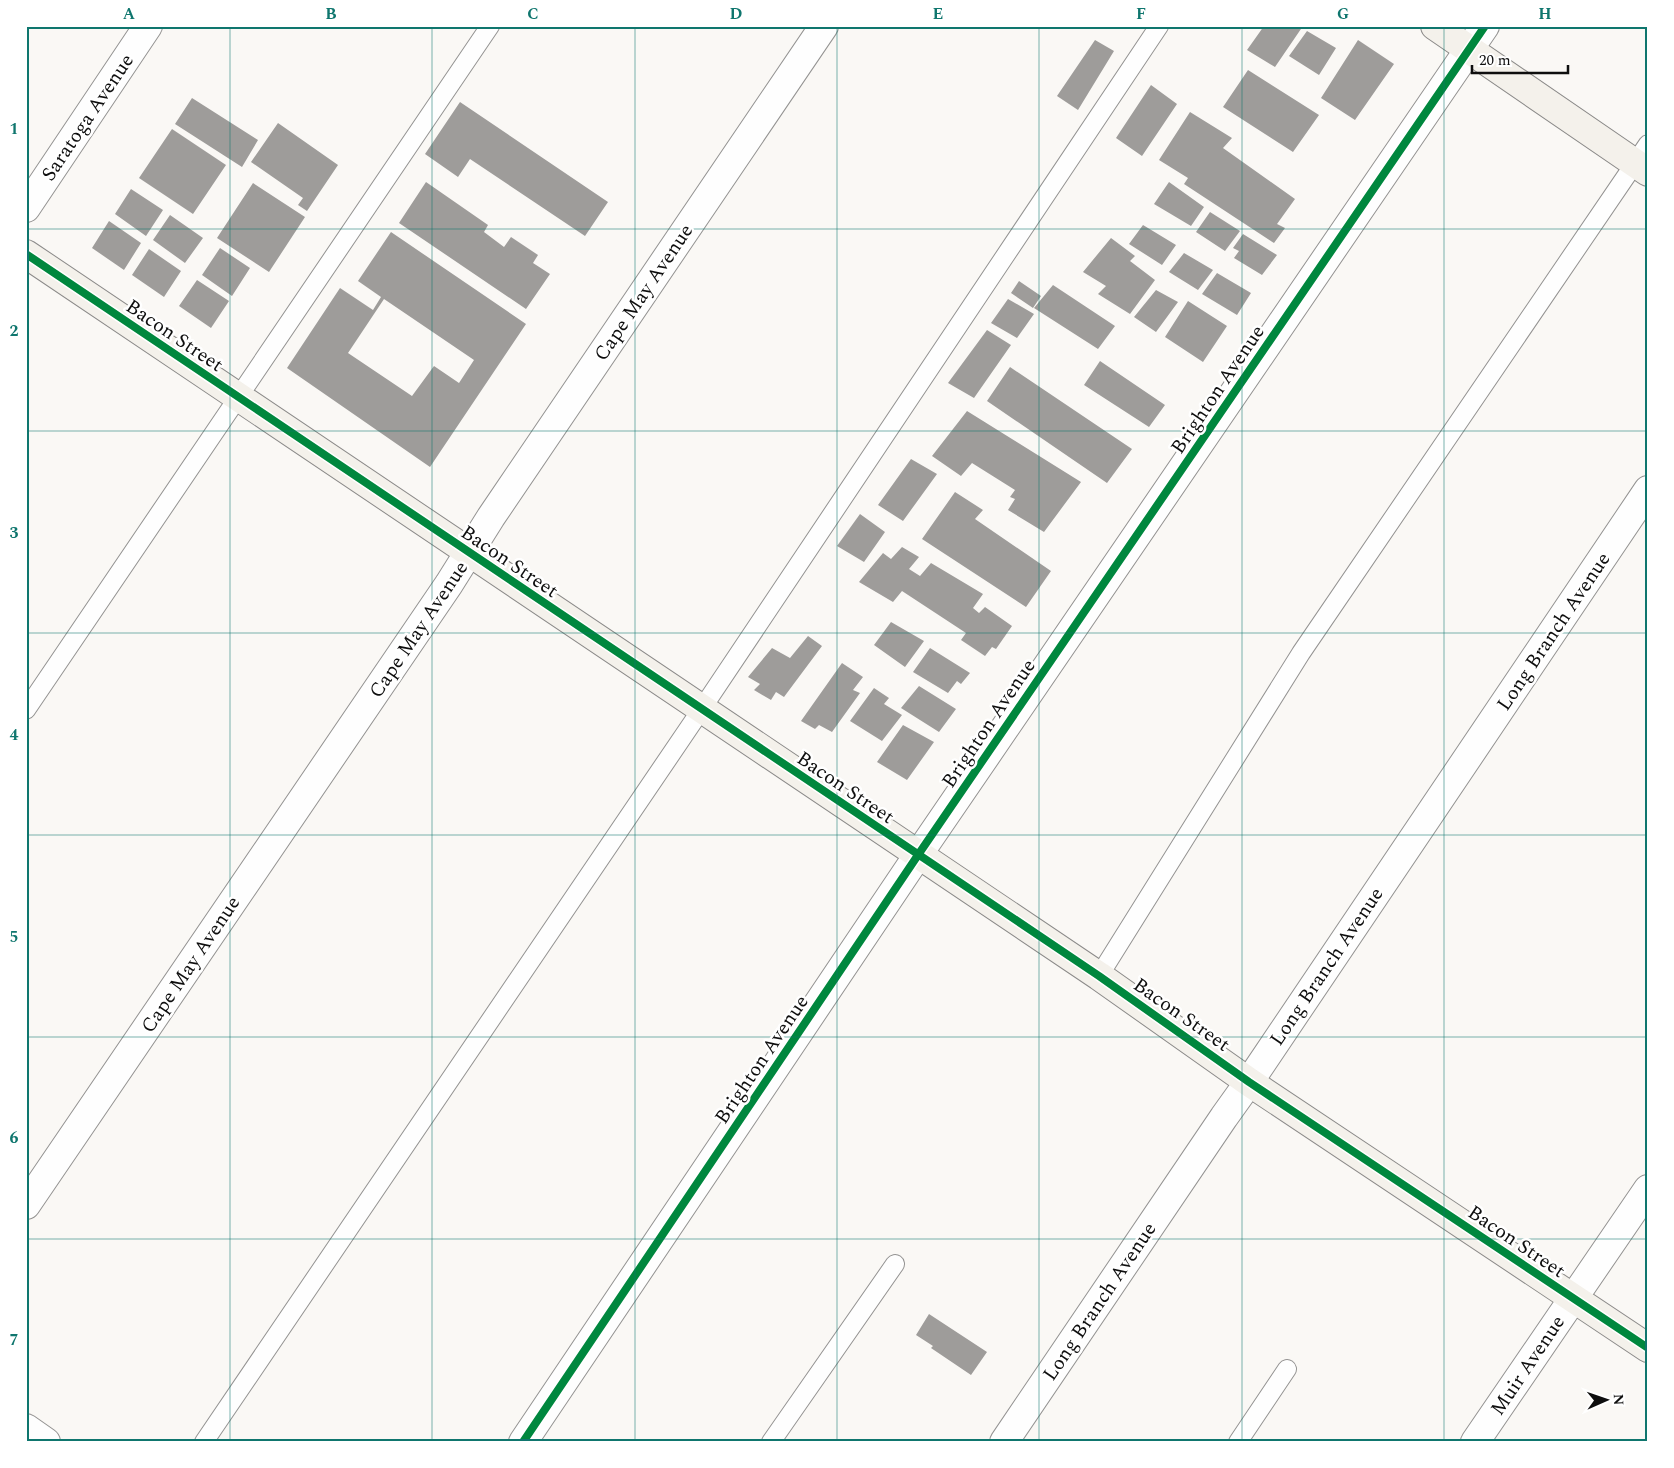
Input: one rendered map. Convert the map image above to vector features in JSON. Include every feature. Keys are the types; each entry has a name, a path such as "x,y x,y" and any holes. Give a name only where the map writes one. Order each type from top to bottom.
{"street":[{"name":"Saratoga Avenue","path":"26,208 148,26"},
{"name":"Cape May Avenue","path":"26,1205 824,26"},
{"path":"1435,26 1644,160"},
{"name":"Brighton Avenue","path":"523,1442 918,855 1485,26"},
{"name":"Bacon Street","path":"26,254 1099,976 1250,1082 1648,1348"},
{"name":"Long Branch Avenue","path":"1004,1442 1224,1117 1250,1082 1648,490"},
{"name":"Muir Avenue","path":"1475,1442 1648,1189"},
{"path":"26,1428 46,1442"}],"lane":[{"path":"26,710 490,26"},
{"path":"204,1442 701,710 1159,26"},
{"path":"1099,976 1301,653 1644,160"},
{"path":"771,1442 895,1264"},
{"path":"1238,1442 1287,1369"}],"building":[{"path":"1264,26 1303,26 1275,67 1247,50"},
{"path":"1307,31 1336,48 1319,75 1289,56"},
{"path":"1095,40 1114,51 1078,110 1057,96"},
{"path":"1358,40 1394,64 1355,120 1321,98"},
{"path":"1248,70 1319,115 1293,152 1223,107"},
{"path":"1151,85 1177,104 1142,156 1116,138"},
{"path":"192,98 258,140 242,167 175,124"},
{"path":"460,102 608,202 585,236 470,159 458,177 425,154"},
{"path":"1190,112 1232,138 1223,148 1295,199 1277,224 1285,228 1274,243 1184,184 1188,178 1159,160"},
{"path":"278,123 338,165 307,211 298,205 303,198 251,162"},
{"path":"172,129 226,165 193,214 139,178"},
{"path":"426,182 488,225 484,232 504,247 511,237 538,255 533,263 550,274 526,309 399,223"},
{"path":"1169,182 1204,207 1191,226 1154,204"},
{"path":"253,183 305,217 269,272 217,238"},
{"path":"131,189 163,210 146,236 115,214"},
{"path":"1210,212 1240,231 1225,251 1196,232"},
{"path":"170,215 203,238 185,263 153,240"},
{"path":"109,221 141,243 124,270 92,248"},
{"path":"1143,225 1176,245 1162,265 1129,244"},
{"path":"391,232 526,324 430,467 287,368 340,288 373,310 381,297 358,281","holes":["384,299 474,360 459,383 434,366 412,396 348,353"]},
{"path":"1243,234 1277,255 1262,275 1234,258 1239,251 1233,248"},
{"path":"1111,238 1135,256 1130,261 1155,280 1130,314 1098,294 1106,286 1083,272"},
{"path":"220,248 250,268 232,296 202,275"},
{"path":"149,249 181,271 164,297 132,275"},
{"path":"1184,253 1213,270 1198,290 1169,272"},
{"path":"1217,273 1251,293 1237,315 1202,294"},
{"path":"197,280 229,301 211,328 179,306"},
{"path":"1019,281 1041,296 1033,308 1011,293"},
{"path":"1053,285 1115,326 1098,349 1034,308"},
{"path":"1156,290 1178,302 1156,332 1134,317"},
{"path":"1008,299 1034,314 1017,338 991,323"},
{"path":"1188,301 1227,326 1203,362 1165,337"},
{"path":"987,330 1011,345 974,398 948,383"},
{"path":"1100,361 1165,405 1149,427 1084,385"},
{"path":"1010,367 1132,449 1107,483 987,401"},
{"path":"967,411 1081,482 1044,532 1008,510 1015,499 1010,497 1015,490 972,463 961,476 932,456"},
{"path":"911,459 937,474 903,521 878,505"},
{"path":"955,492 983,510 975,519 1051,571 1026,607 922,539"},
{"path":"860,514 885,532 864,562 837,546"},
{"path":"902,547 919,557 909,569 920,576 931,563 983,594 973,608 979,613 985,607 1012,626 996,649 992,647 985,656 961,640 966,633 902,591 893,602 859,582 883,553 891,559"},
{"path":"891,622 924,641 905,667 874,645"},
{"path":"808,636 822,646 784,697 776,692 771,700 754,690 760,684 748,677 772,648 790,658"},
{"path":"930,648 970,673 961,684 957,681 948,693 913,672"},
{"path":"842,663 863,677 853,690 860,693 832,732 819,725 815,729 801,721"},
{"path":"919,686 956,709 939,732 901,708"},
{"path":"874,688 889,698 884,704 902,715 882,741 850,721"},
{"path":"903,725 934,742 907,780 877,762"},
{"path":"929,1314 987,1352 971,1375 931,1348 933,1346 916,1335"}],"cycle path":[{"path":"523,1442 918,855 1485,26"},
{"path":"26,254 1099,976 1249,1082 1648,1348"}]}
